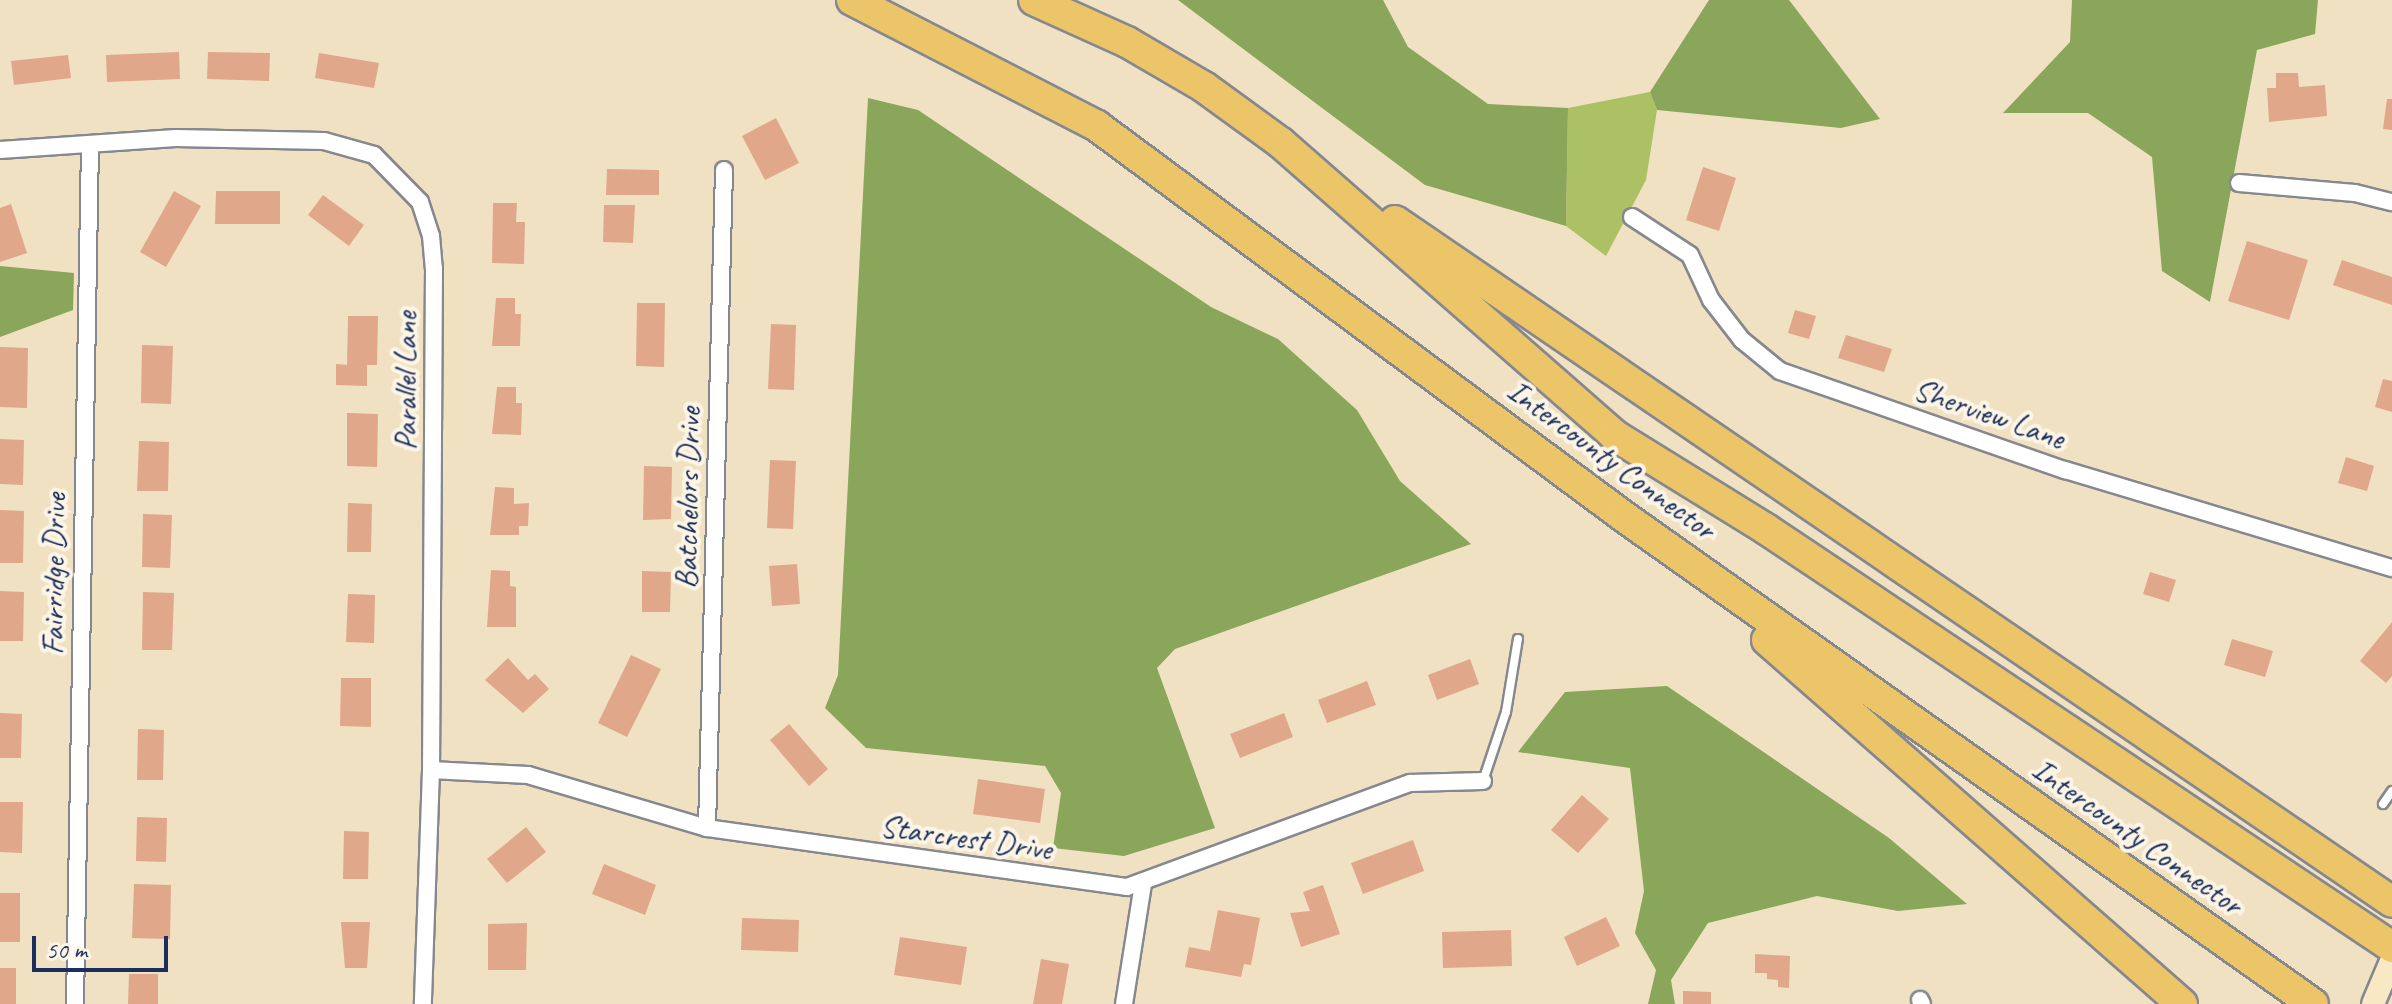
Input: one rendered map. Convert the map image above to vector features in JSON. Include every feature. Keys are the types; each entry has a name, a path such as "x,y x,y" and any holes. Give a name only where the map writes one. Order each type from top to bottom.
{"highway":[{"name":"Intercounty Connector","path":"852,0 1097,126 1623,516 2313,1004"},
{"name":"Intercounty Connector","path":"1034,0 1127,42 1204,87 1281,143 1614,435 1766,529 2392,947"},
{"path":"1281,143 2392,902"},
{"path":"1623,516 2182,1004"}],"main road":[{"path":"2373,1004 2392,959"}],"street":[{"name":"Parallel Lane","path":"0,150 176,138 324,141 374,155 420,202 431,236 434,268 431,770 423,1004"},
{"name":"Fairridge Drive","path":"75,1004 90,145"},
{"name":"Batchelors Drive","path":"707,828 724,170"},
{"path":"2239,183 2355,193 2392,202"},
{"name":"Sherview Lane","path":"1632,217 1690,255 1711,300 1742,340 1780,371 2065,470 2392,568"},
{"name":"Starcrest Drive","path":"431,770 528,775 707,828 1053,880 1127,887 1143,884 1410,783 1483,781"},
{"path":"1124,1004 1143,884"}],"lane":[{"path":"1483,781 1506,712 1518,639"},
{"path":"2383,804 2392,791"}],"green space":[{"path":"1178,0 1383,0 1408,47 1488,104 1568,108 1566,226 1425,185"},
{"path":"1709,0 1789,0 1880,119 1841,128 1657,110 1650,92"},
{"path":"2072,0 2318,0 2315,34 2257,50 2210,302 2162,271 2152,157 2088,113 2003,113 2070,42"},
{"path":"1650,92 1657,110 1646,180 1606,256 1566,226 1568,108"},
{"path":"868,98 918,110 1211,307 1278,339 1357,410 1400,481 1471,544 1175,649 1157,668 1215,828 1124,856 1053,848 1061,793 1045,766 866,748 825,708 838,675"},
{"path":"0,266 74,273 73,310 0,337"},
{"path":"1667,686 1889,838 1967,904 1898,911 1817,896 1708,923 1671,980 1675,1004 1648,1004 1656,970 1635,933 1644,891 1630,768 1518,752 1565,692"}],"building":[{"path":"179,52 180,79 107,82 106,55"},
{"path":"208,52 270,53 269,81 207,79"},
{"path":"319,53 379,63 374,88 315,78"},
{"path":"68,55 71,78 14,85 11,61"},
{"path":"2276,73 2298,73 2299,87 2325,85 2327,116 2269,122 2267,88 2276,88"},
{"path":"2387,99 2392,99 2392,130 2383,129"},
{"path":"776,118 799,163 765,180 742,136"},
{"path":"1703,167 1736,178 1719,231 1686,220"},
{"path":"607,169 659,170 659,195 606,195"},
{"path":"174,191 201,206 166,267 140,252"},
{"path":"216,191 280,191 280,224 215,224"},
{"path":"323,195 364,225 349,246 308,215"},
{"path":"493,203 517,203 516,222 525,222 524,264 492,263"},
{"path":"11,204 27,253 0,262 0,208"},
{"path":"604,205 635,205 633,243 603,242"},
{"path":"2247,241 2308,260 2289,320 2228,301"},
{"path":"2342,260 2392,277 2392,305 2333,285"},
{"path":"496,298 515,298 515,314 521,314 520,346 492,346"},
{"path":"637,303 665,303 664,367 636,366"},
{"path":"1795,310 1816,316 1809,339 1788,333"},
{"path":"348,316 378,316 377,365 367,365 367,386 336,385 336,364 347,365"},
{"path":"771,324 796,325 794,390 768,389"},
{"path":"1846,335 1892,349 1884,372 1838,358"},
{"path":"142,345 173,346 171,404 141,403"},
{"path":"0,347 28,348 27,408 0,407"},
{"path":"2383,379 2392,381 2392,412 2375,407"},
{"path":"497,387 516,387 516,403 522,403 521,435 492,434"},
{"path":"347,413 378,414 377,467 347,466"},
{"path":"0,439 24,440 23,485 0,484"},
{"path":"139,441 169,442 168,491 137,491"},
{"path":"2346,457 2374,466 2367,491 2338,483"},
{"path":"770,460 796,461 793,529 767,528"},
{"path":"644,466 672,467 671,519 643,520"},
{"path":"495,487 514,488 514,504 529,503 528,526 519,526 519,535 490,535"},
{"path":"348,503 372,504 371,552 347,552"},
{"path":"0,510 24,511 23,563 0,563"},
{"path":"143,514 172,515 170,568 142,567"},
{"path":"797,564 800,604 772,606 769,566"},
{"path":"491,570 510,571 510,586 516,587 516,627 487,627"},
{"path":"642,571 671,572 670,612 642,612"},
{"path":"2150,572 2176,580 2169,602 2143,594"},
{"path":"0,591 24,592 23,641 0,641"},
{"path":"143,592 174,593 172,650 142,650"},
{"path":"348,594 375,595 374,643 346,642"},
{"path":"2392,622 2392,676 2386,683 2360,661"},
{"path":"2232,639 2273,651 2265,677 2224,665"},
{"path":"631,655 661,669 627,737 598,723"},
{"path":"508,658 528,680 535,674 549,689 523,713 485,680"},
{"path":"1470,659 1479,684 1437,700 1428,675"},
{"path":"341,678 371,678 371,727 340,726"},
{"path":"1367,681 1376,705 1327,723 1318,700"},
{"path":"0,713 22,714 21,758 0,758"},
{"path":"1284,713 1293,737 1240,758 1230,734"},
{"path":"789,724 828,769 809,786 770,740"},
{"path":"138,729 164,730 163,780 137,780"},
{"path":"978,779 1045,789 1040,823 973,814"},
{"path":"1582,795 1609,819 1578,853 1551,830"},
{"path":"0,802 23,802 22,853 0,852"},
{"path":"137,817 167,818 166,862 136,861"},
{"path":"526,827 546,852 507,883 487,859"},
{"path":"344,831 369,832 368,879 343,879"},
{"path":"1413,840 1424,871 1363,894 1351,863"},
{"path":"604,864 656,885 645,915 592,894"},
{"path":"134,884 171,885 170,939 132,938"},
{"path":"1323,885 1340,934 1301,947 1290,913 1310,911 1303,892"},
{"path":"0,893 20,893 20,942 0,942"},
{"path":"1218,910 1260,918 1251,965 1244,964 1241,977 1185,967 1189,947 1210,951"},
{"path":"1606,917 1620,946 1577,966 1564,937"},
{"path":"742,918 799,920 798,952 741,950"},
{"path":"341,922 370,922 367,968 345,968"},
{"path":"527,923 526,970 488,970 488,924"},
{"path":"1511,930 1512,966 1443,968 1442,932"},
{"path":"900,937 967,947 961,985 894,975"},
{"path":"1755,954 1790,956 1789,988 1778,987 1778,980 1767,979 1767,973 1755,973"},
{"path":"1041,959 1069,964 1062,1004 1033,1004"},
{"path":"0,968 16,968 16,1004 0,1004"},
{"path":"129,974 158,974 158,1004 128,1004"},
{"path":"1683,991 1711,992 1711,1004 1683,1004"}]}
